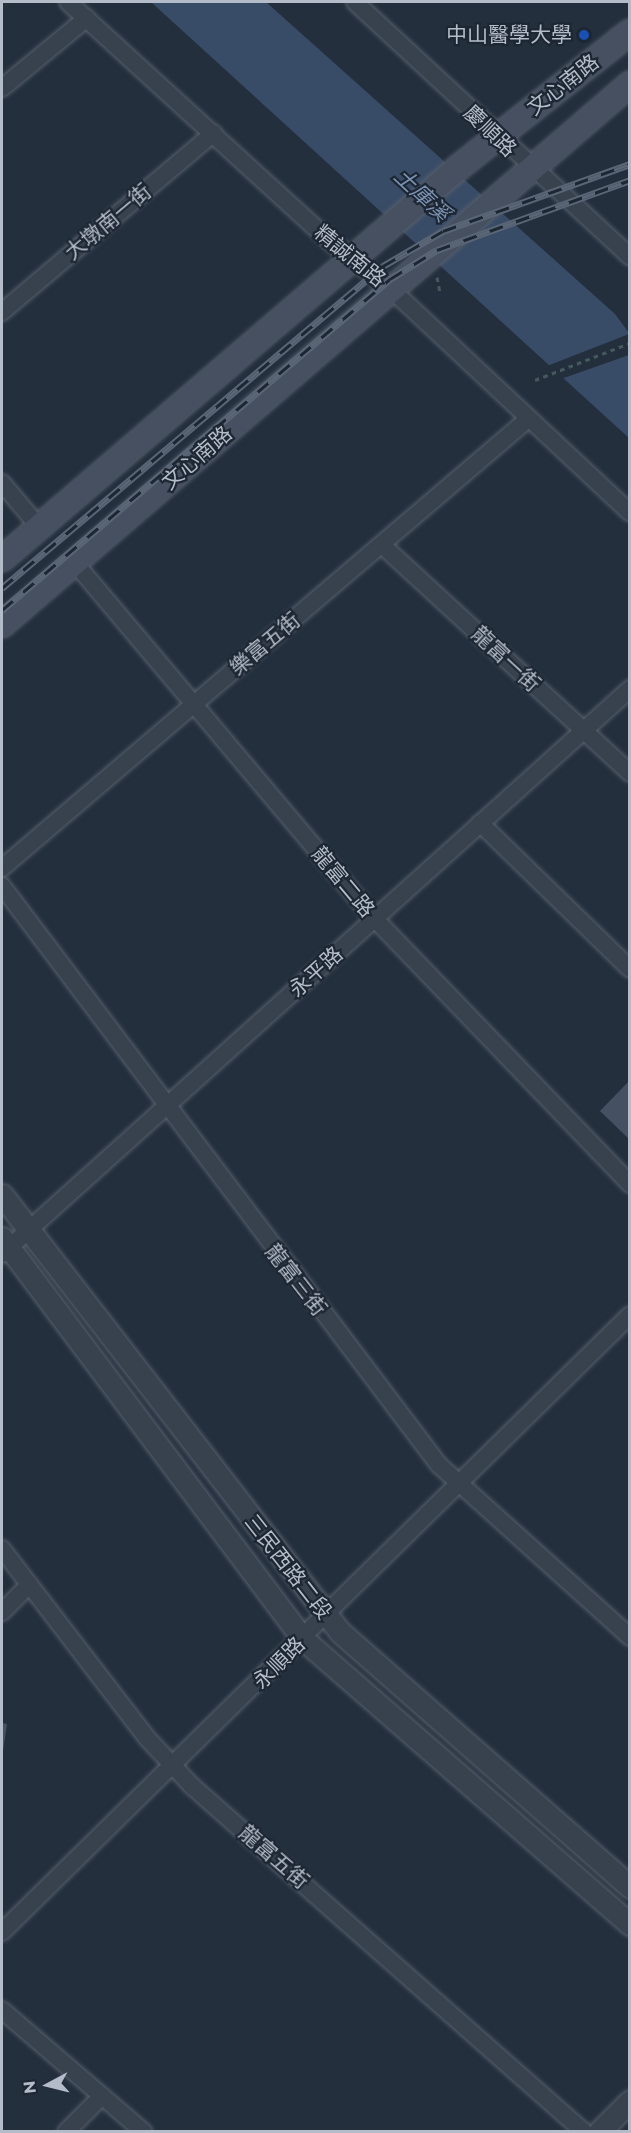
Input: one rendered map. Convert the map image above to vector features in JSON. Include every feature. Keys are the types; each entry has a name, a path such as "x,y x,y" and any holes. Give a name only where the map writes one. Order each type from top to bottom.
{"main road":[{"name":"文心南路","path":"354,256 496,138 630,32"},
{"name":"文心南路","path":"2,625 630,84"},
{"path":"2,559 354,256"}],"street":[{"name":"精誠南路","path":"68,2 332,243 354,256 392,290 630,513"},
{"name":"慶順路","path":"355,2 496,138 630,257"},
{"path":"2,88 87,18"},
{"name":"大墩南一街","path":"2,312 214,133"},
{"name":"樂富五街","path":"2,868 528,419"},
{"path":"2,483 39,527"},
{"name":"龍富一街","path":"382,545 630,773"},
{"name":"龍富二路","path":"75,563 375,919 630,1184"},
{"name":"永平路","path":"4,1247 29,1231 630,689"},
{"path":"480,823 630,969"},
{"name":"龍富三街","path":"2,886 166,1108 439,1465 462,1483 630,1637"},
{"name":"三民西路二段","path":"2,1195 326,1617 630,1887"},
{"name":"三民西路二段","path":"4,1247 303,1640 630,1924"},
{"name":"永順路","path":"2,1932 303,1640 630,1315"},
{"name":"龍富五街","path":"2,1549 174,1766 584,2132"},
{"path":"2,1612 29,1585"},
{"path":"2,2010 144,2132"},
{"path":"66,2132 102,2096"},
{"path":"599,2132 630,2101"}],"path":[{"path":"437,277 440,292"},
{"path":"535,380 630,343"}],"water":[{"name":"土庫溪","path":"151,2 266,2 615,314 629,333 629,438"}],"pier":[{"path":"629,334 629,355 561,379 547,366"}],"building":[{"path":"630,1080 630,1140 600,1111"},
{"path":"2,1723 7,1724 3,1751 2,1751"}],"railway":[{"path":"2,588 383,266 443,231 630,164"},
{"path":"2,610 390,279 437,250 630,180"}],"place":[{"name":"中山醫學大學","path":"584,35"}]}
